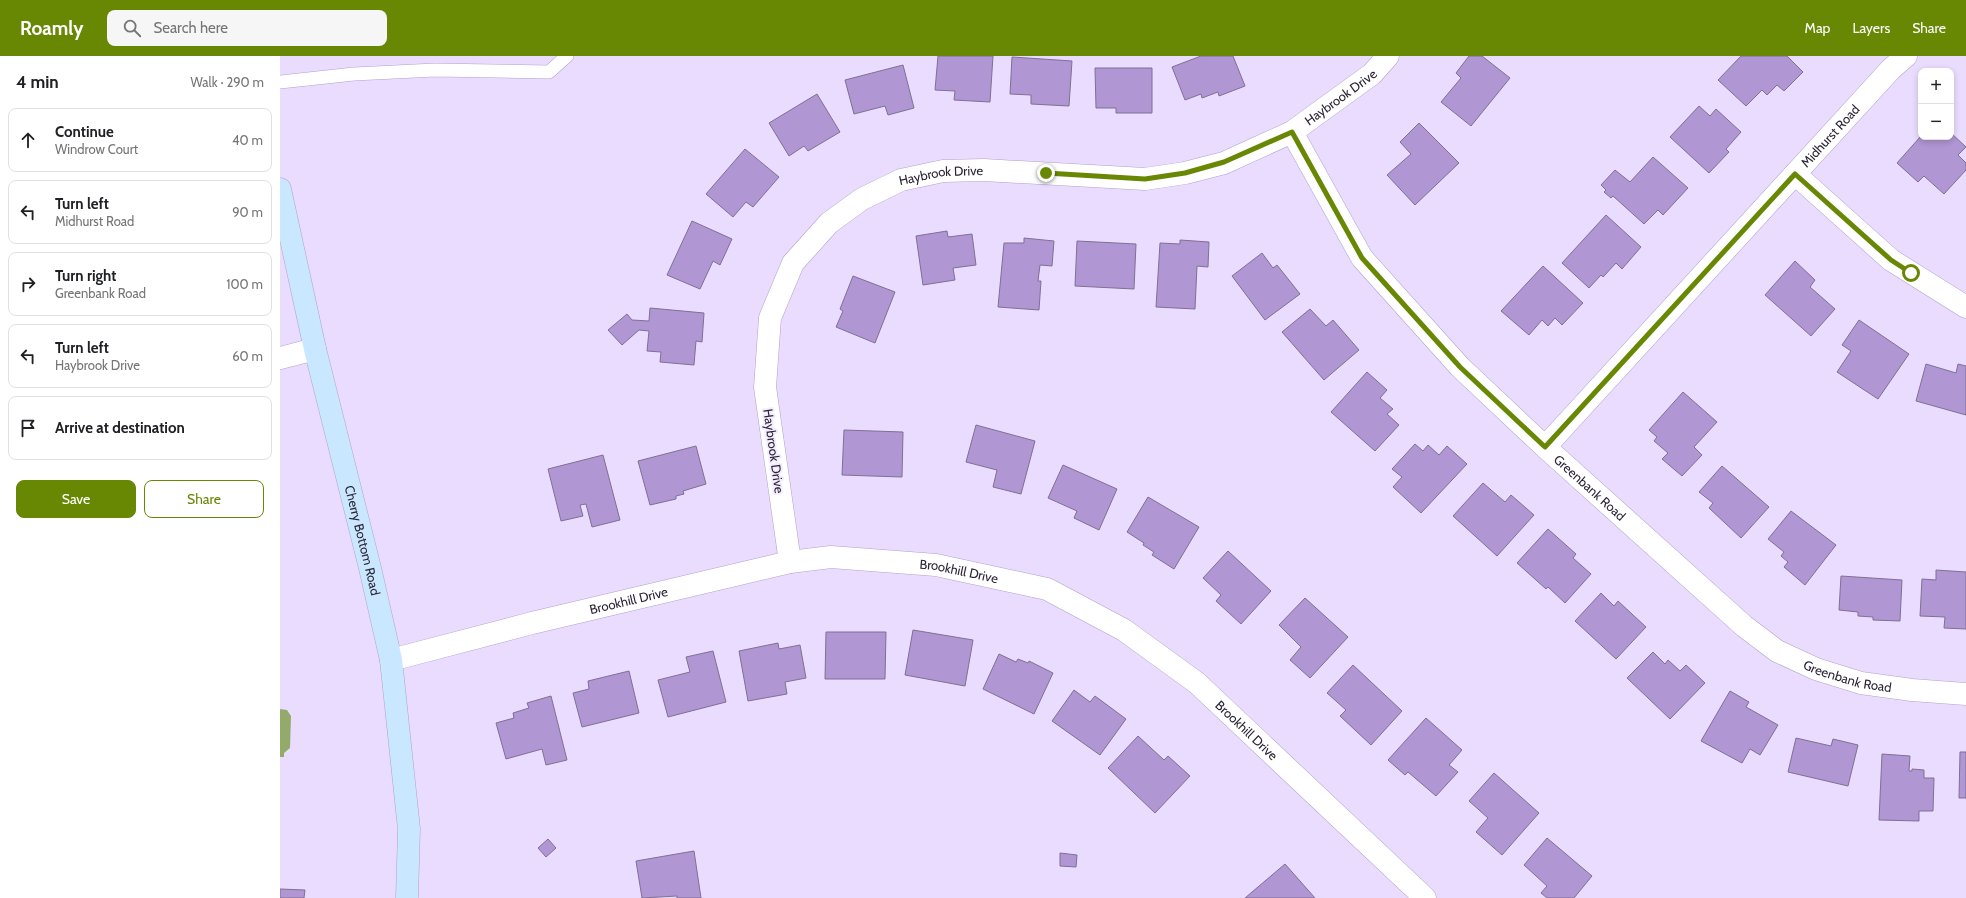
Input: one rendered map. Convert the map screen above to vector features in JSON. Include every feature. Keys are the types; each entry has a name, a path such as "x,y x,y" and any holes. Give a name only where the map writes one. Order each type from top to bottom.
{"main road":[{"name":"Cherry Bottom Road","path":"280,188 315,349 370,568 391,660 409,829 407,898"}],"street":[{"name":"Haybrook Drive","path":"790,562 765,387 770,318 793,263 829,223 862,199 901,180 943,171 984,170 1145,179 1185,173 1224,162 1292,132 1372,74 1388,56"},
{"name":"Midhurst Road","path":"1545,447 1891,69 1906,56"},
{"name":"Greenbank Road","path":"1292,132 1362,258 1460,367 1545,447 1744,626 1777,651 1816,669 1861,683 1912,690 1966,694"},
{"path":"1795,174 1891,260 1966,307"},
{"path":"280,358 315,349"},
{"name":"Brookhill Drive","path":"391,660 532,623 790,562 831,557 936,565 1046,589 1124,630 1198,682 1419,896"}],"lane":[{"path":"280,82 354,74 435,70 549,72 567,56"}],"shaded area":[{"path":"280,709 287,710 291,716 290,748 284,753 284,757 280,757"}],"building":[{"path":"938,56 993,56 990,102 954,100 955,91 935,90"},
{"path":"1201,56 1233,56 1245,86 1219,96 1218,92 1202,98 1201,94 1185,100 1172,67"},
{"path":"1469,56 1482,56 1510,78 1471,126 1441,102 1461,78 1456,73"},
{"path":"1741,56 1787,56 1803,72 1784,91 1777,85 1767,95 1762,90 1746,106 1718,80"},
{"path":"1012,57 1072,61 1069,106 1031,104 1031,95 1010,94"},
{"path":"903,65 914,108 888,115 885,106 854,114 845,80"},
{"path":"1095,68 1152,68 1152,113 1116,113 1116,108 1096,108"},
{"path":"817,94 840,132 808,151 804,146 789,156 769,123"},
{"path":"1699,106 1710,116 1716,109 1741,132 1726,149 1729,152 1709,173 1670,137"},
{"path":"1419,123 1459,163 1415,205 1387,175 1411,154 1400,142"},
{"path":"1954,136 1966,147 1958,155 1966,163 1966,170 1944,194 1924,176 1918,182 1897,163 1918,139 1954,140"},
{"path":"745,149 779,177 753,207 746,202 733,217 706,194"},
{"path":"1653,157 1688,188 1663,215 1658,210 1644,224 1613,196 1611,198 1604,192 1606,190 1601,185 1615,170 1630,182"},
{"path":"1606,215 1641,247 1622,269 1616,263 1603,277 1601,275 1589,288 1562,263"},
{"path":"692,221 732,239 720,265 713,261 700,289 667,275"},
{"path":"947,231 948,237 972,234 976,265 953,268 955,280 923,285 916,236"},
{"path":"1024,238 1054,241 1052,266 1040,265 1038,281 1041,281 1039,310 998,307 1004,243 1024,243"},
{"path":"1180,240 1209,242 1208,267 1197,266 1195,309 1156,307 1160,243 1180,244"},
{"path":"1077,241 1136,244 1134,289 1075,286"},
{"path":"1262,253 1273,268 1277,265 1300,294 1265,320 1232,276"},
{"path":"1795,261 1815,280 1810,287 1835,309 1811,336 1765,295"},
{"path":"1543,266 1583,303 1562,325 1555,318 1548,326 1542,320 1529,335 1501,311"},
{"path":"853,276 895,292 875,343 836,327 843,311 840,309"},
{"path":"650,308 704,313 702,342 696,341 694,365 660,362 661,352 647,351 649,331 639,330 622,345 608,330 627,314 632,320 649,321"},
{"path":"1310,309 1326,326 1333,320 1359,350 1324,380 1282,332"},
{"path":"1859,320 1909,354 1878,399 1837,372 1851,351 1842,345"},
{"path":"1926,364 1956,373 1958,364 1966,366 1966,415 1916,401"},
{"path":"1367,372 1387,390 1380,398 1393,409 1387,414 1399,425 1375,451 1331,412"},
{"path":"1683,392 1717,422 1694,447 1702,455 1682,476 1662,459 1668,453 1654,441 1657,437 1649,430"},
{"path":"976,425 1035,441 1021,494 993,487 997,470 966,462"},
{"path":"844,430 903,432 902,477 842,475"},
{"path":"1415,444 1423,451 1428,445 1439,455 1447,446 1467,464 1421,513 1393,487 1402,477 1392,469"},
{"path":"696,446 706,484 683,491 684,494 676,496 676,499 650,505 638,461"},
{"path":"603,455 620,520 592,527 586,504 580,505 583,516 561,521 548,469"},
{"path":"1063,465 1117,489 1099,530 1074,518 1077,511 1048,498"},
{"path":"1722,466 1769,507 1741,538 1709,508 1713,503 1699,492"},
{"path":"1483,483 1505,502 1511,495 1534,515 1497,556 1453,516"},
{"path":"1148,497 1199,527 1174,569 1152,555 1154,552 1143,545 1144,543 1127,532"},
{"path":"1791,511 1836,545 1805,585 1784,567 1788,562 1781,556 1784,552 1768,539"},
{"path":"1548,529 1576,554 1573,558 1591,574 1565,603 1548,587 1546,589 1517,563"},
{"path":"1228,551 1271,591 1241,624 1216,601 1221,595 1203,578"},
{"path":"1936,570 1966,572 1966,629 1944,628 1945,617 1920,616 1922,579 1936,580"},
{"path":"1841,576 1902,580 1900,621 1873,620 1873,617 1858,616 1858,612 1839,610"},
{"path":"1601,593 1614,606 1618,601 1646,627 1616,659 1575,621"},
{"path":"1305,598 1348,637 1310,678 1290,660 1301,647 1279,625"},
{"path":"913,630 973,640 965,686 905,675"},
{"path":"826,632 886,632 885,679 825,679"},
{"path":"778,643 779,649 800,645 806,678 785,682 787,694 748,701 739,651"},
{"path":"713,651 726,702 668,717 658,680 690,672 686,657"},
{"path":"1653,652 1665,664 1668,660 1680,671 1686,665 1705,683 1670,719 1627,678"},
{"path":"999,654 1016,662 1018,659 1028,663 1029,661 1053,673 1034,714 983,689"},
{"path":"1353,665 1402,711 1371,745 1340,716 1346,710 1327,693"},
{"path":"629,671 639,713 582,727 573,693 589,689 588,681"},
{"path":"1074,690 1090,702 1095,696 1126,719 1100,755 1052,721"},
{"path":"1730,691 1749,702 1746,707 1778,725 1760,755 1750,749 1742,763 1701,741"},
{"path":"551,696 567,760 546,765 542,749 506,759 496,723 514,718 513,713 529,708 527,703"},
{"path":"1426,718 1462,750 1449,765 1458,772 1436,796 1408,772 1405,775 1388,760"},
{"path":"1138,736 1164,760 1168,756 1190,776 1155,813 1108,768"},
{"path":"1796,738 1831,746 1833,739 1858,745 1848,786 1788,772"},
{"path":"1960,752 1966,752 1966,798 1959,798"},
{"path":"1882,754 1910,756 1909,771 1912,771 1912,769 1924,770 1924,778 1934,778 1933,811 1919,811 1919,821 1879,820"},
{"path":"1494,773 1539,813 1502,855 1476,832 1488,818 1469,801"},
{"path":"1547,838 1592,876 1574,898 1547,898 1541,893 1547,886 1524,865"},
{"path":"548,839 556,848 546,857 538,848"},
{"path":"694,851 701,898 677,898 677,896 642,898 636,861"},
{"path":"1060,853 1077,855 1076,867 1060,866"},
{"path":"1285,864 1315,898 1245,898"},
{"path":"280,889 305,890 304,898 280,898"}],"route":[{"path":"1046,173 1145,179 1185,173 1224,162 1257,149 1292,132 1362,258 1460,367 1545,447 1795,174 1891,260 1911,273"}]}
